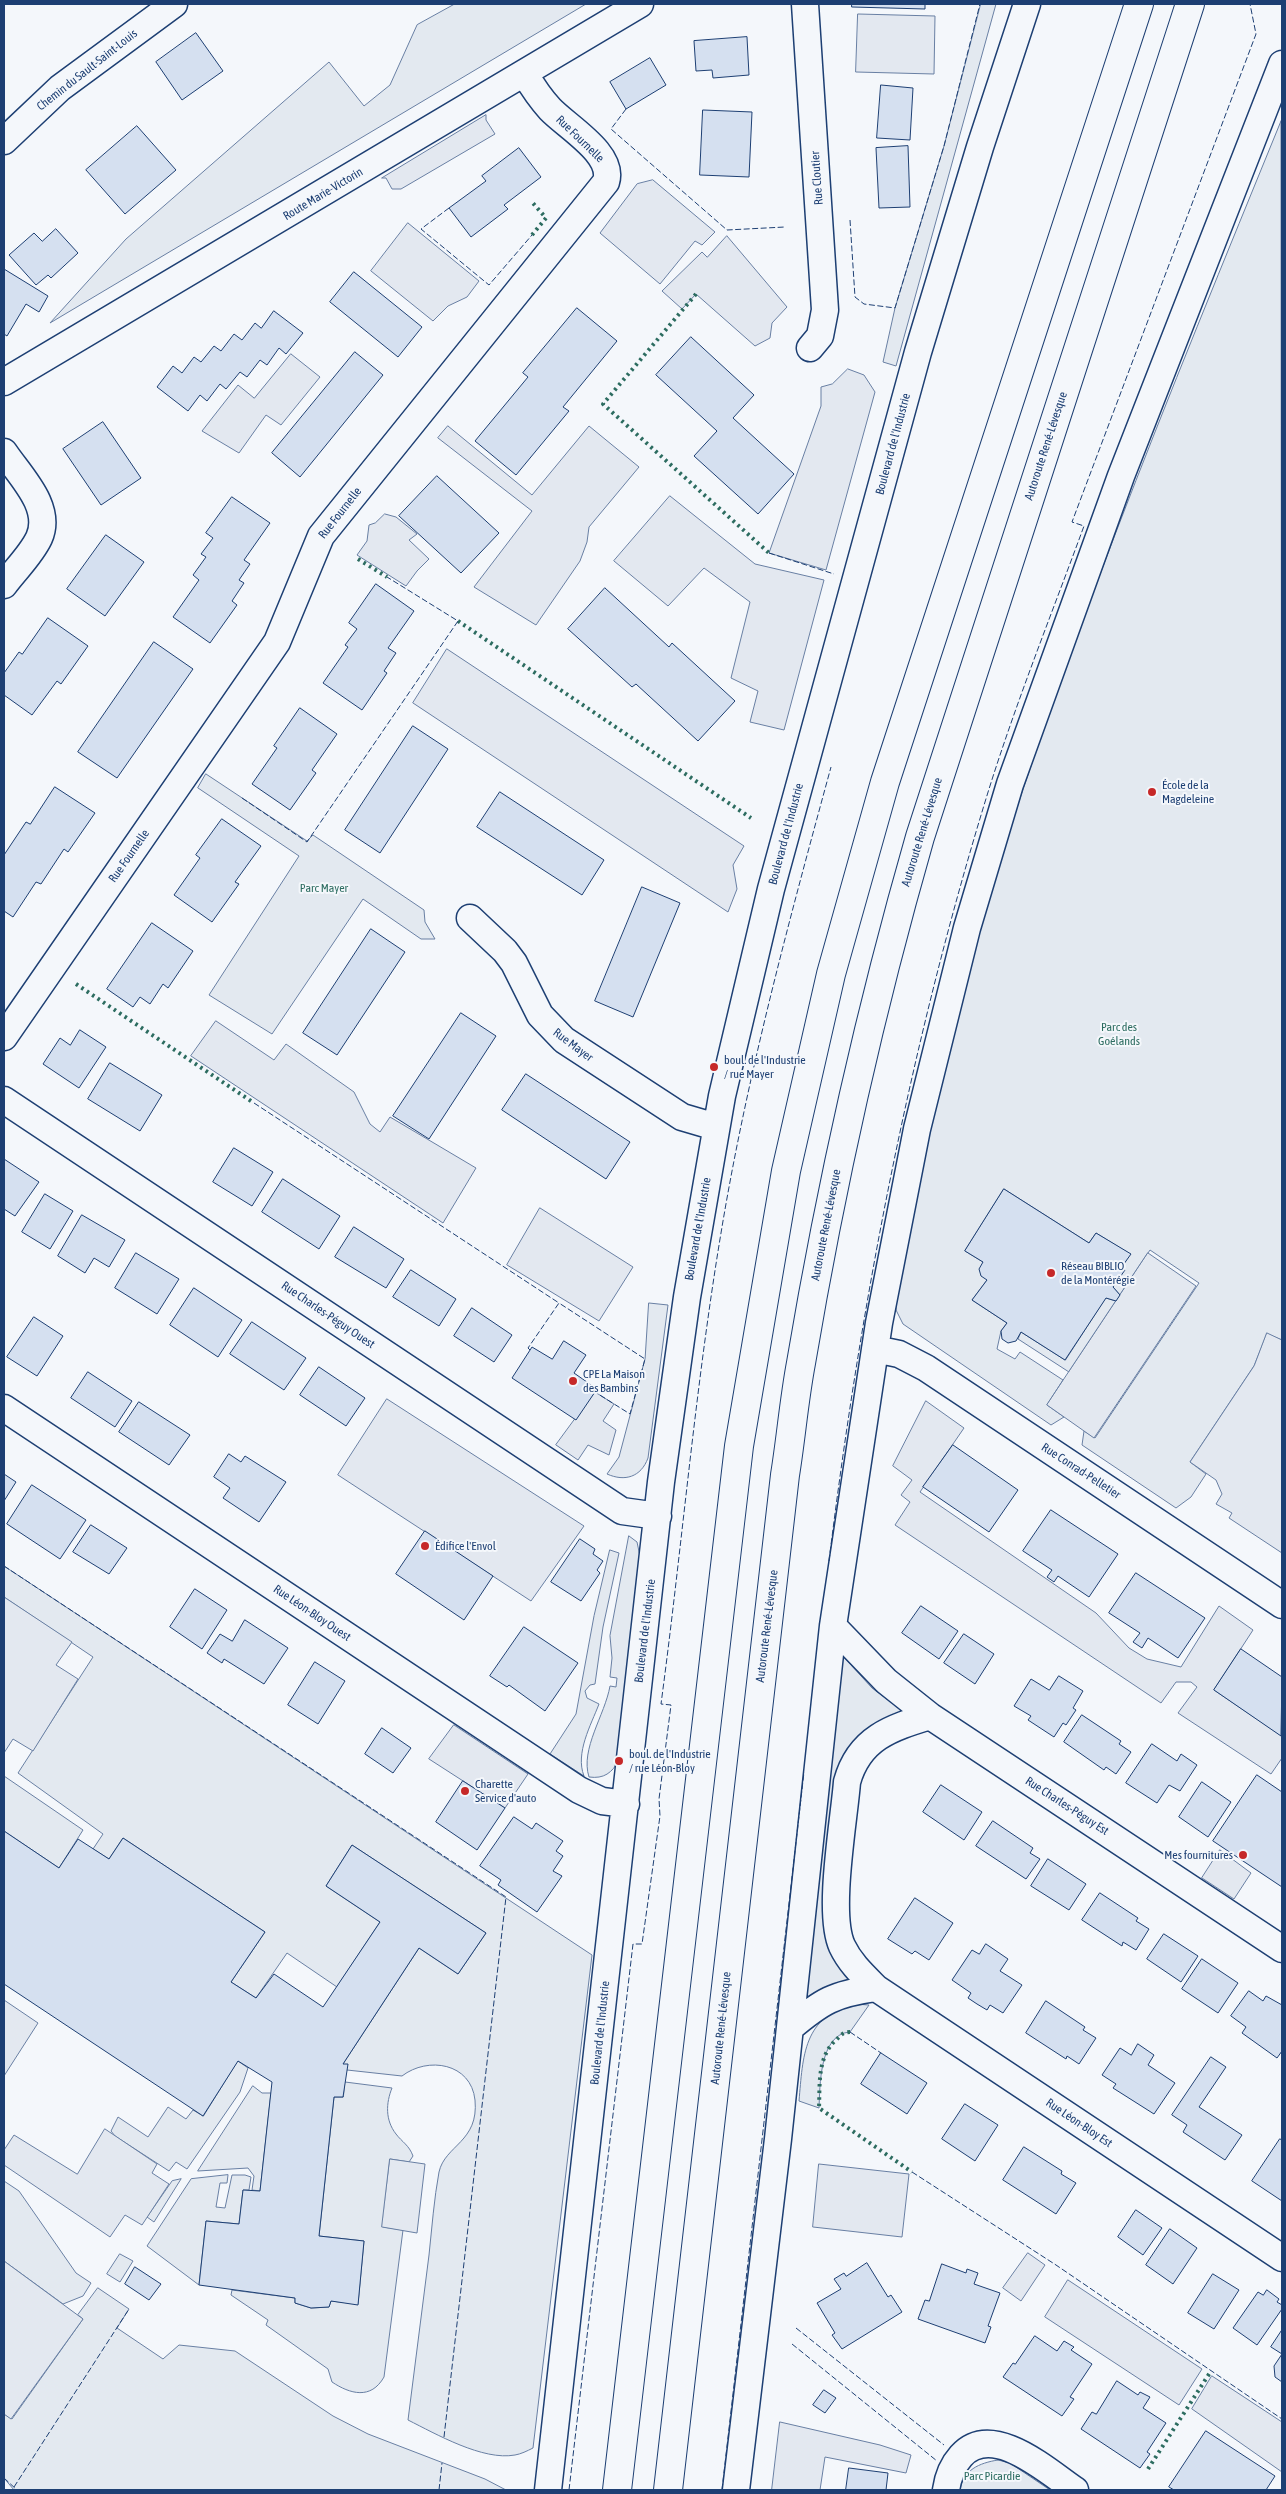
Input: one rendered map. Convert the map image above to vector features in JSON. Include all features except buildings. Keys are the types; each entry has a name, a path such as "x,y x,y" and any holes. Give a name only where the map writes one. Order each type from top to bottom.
{"highway":[{"path":"617,2490 739,1446 786,1171 831,974 885,782 1138,4"},
{"name":"Autoroute René-Lévesque","path":"668,2490 785,1475 800,1365 836,1173 886,956 920,837 1190,4"}],"street":[{"name":"Chemin du Sault-Saint-Louis","path":"4,141 60,88 174,4"},
{"name":"Route Marie-Victorin","path":"4,382 640,4"},
{"name":"Rue Cloutier","path":"805,4 826,310 820,336 810,348"},
{"name":"Boulevard de l'Industrie","path":"548,2490 658,1516 684,1314 716,1127 770,892 918,352 980,147 1027,4"},
{"path":"736,2490 790,2028 833,1626 875,1349 919,1120 967,928 1010,784 1111,502 1282,64"},
{"name":"Rue Fournelle","path":"4,1037 277,642 321,536 606,182 609,174 604,159 551,110 539,97 525,74"},
{"path":"4,452 35,497 42,514 41,531 37,542 4,585"},
{"name":"Rue Mayer","path":"470,918 505,951 514,963 540,1015 564,1040 682,1117 716,1127"},
{"name":"Rue Charles-Péguy Ouest","path":"4,1100 622,1511 658,1516"},
{"name":"Rue Conrad-Pelletier","path":"875,1349 899,1354 926,1368 1282,1605"},
{"name":"Rue Léon-Bloy Ouest","path":"4,1408 579,1790 602,1801 626,1804"},
{"name":"Rue Charles-Péguy Est","path":"833,1626 886,1681 930,1716 1282,1949"},
{"name":"Rue Léon-Bloy Est","path":"930,1716 876,1737 858,1757 847,1782 836,1918 842,1946 849,1958 876,1988 1282,2258"},
{"path":"790,2028 826,2000 840,1994 876,1988"},
{"path":"946,2490 951,2470 964,2452 974,2445 990,2443 1017,2452 1075,2490"}],"green space":[{"path":"455,4 586,4 50,323 126,239 329,62 364,106 390,85 417,25"},
{"path":"981,4 996,4 896,366 883,362 895,308 944,146"},
{"name":"Parc des Goélands","path":"1281,121 1282,1340 1267,1334 1254,1366 1190,1462 1206,1474 1191,1497 1176,1508 1082,1445 1084,1431 1095,1438 1199,1283 1150,1250 1120,1295 1113,1287 1124,1270 1121,1268 1130,1254 1096,1233 1089,1243 1004,1189 965,1251 983,1262 987,1280 972,1300 1007,1323 1001,1331 997,1349 1015,1359 1020,1352 1063,1380 1047,1405 1064,1417 1051,1425 903,1324 896,1310 896,1297 907,1237 965,977 1005,844 1077,636 1116,532 1197,326"},
{"name":"Parc Mayer","path":"206,774 307,841 313,835 424,910 425,922 435,939 421,939 363,899 272,1034 209,995 299,856 198,788"},
{"path":"1106,1298 1116,1301 1069,1372 1018,1339 1021,1332 1065,1360"},
{"path":"649,1303 668,1305 648,1458 637,1474 620,1478 607,1474 619,1457 645,1359"},
{"path":"629,1536 637,1542 641,1561 619,1760 607,1774 599,1777 589,1777 587,1766 590,1744 610,1686 616,1687 617,1678 610,1677 612,1658 610,1636"},
{"path":"610,1550 619,1553 603,1627 595,1684 590,1685 585,1691 587,1698 599,1704 585,1739 581,1758 584,1776 550,1754 576,1714 594,1616"},
{"path":"4,1566 592,1955 533,2448 515,2455 489,2454 460,2445 408,2420 439,2172 442,2163 461,2142 472,2125 475,2114 475,2100 472,2088 466,2078 457,2071 447,2067 424,2066 402,2076 347,2070 343,2064 419,1948 458,1974 486,1933 352,1845 326,1886 380,1922 337,1987 287,1953 256,1998 231,1982 265,1932 123,1838 109,1859 93,1849 103,1834 18,1773 93,1657 4,1597"},
{"path":"841,1654 872,1688 907,1714 844,1757 849,1978 847,1982 806,2002"},
{"path":"4,1776 83,1830 59,1868 4,1831"},
{"path":"855,2004 869,2005 850,2032 840,2035 832,2042 827,2051 821,2075 819,2108 799,2101 805,2054 815,2028 825,2018 838,2010"},
{"path":"238,2061 248,2068 240,2092 187,2169 176,2162 169,2171 115,2136 111,2131 118,2117 148,2137 168,2107 186,2119 193,2110 203,2116"},
{"path":"345,2082 392,2088 388,2105 388,2117 392,2129 413,2156 409,2162 390,2159 383,2227 403,2230 384,2377 373,2389 360,2393 346,2390 332,2382 328,2369 266,2325 268,2320 231,2295 232,2290 295,2298 295,2303 311,2308 329,2307 331,2301 358,2304 364,2241 319,2236 334,2097 343,2097"},
{"path":"253,2086 262,2093 271,2093 260,2191 252,2190 254,2176 248,2168 198,2171"},
{"path":"228,2175 227,2183 220,2183 216,2207 225,2208 232,2175 251,2177 249,2190 243,2190 239,2224 206,2221 199,2285 147,2246 191,2179"},
{"path":"181,2179 154,2222 147,2217 172,2181"},
{"path":"4,2181 19,2191 76,2273 91,2283 83,2296 63,2304 4,2261"},
{"path":"120,2254 133,2261 120,2282 107,2274"},
{"path":"98,2288 129,2309 117,2328 163,2359 179,2345 235,2351 333,2416 368,2434 485,2479 506,2490 14,2490 4,2478 4,2414 12,2419 83,2319 78,2315"},
{"name":"Parc Picardie","path":"998,2460 1010,2463 1050,2490 960,2490 965,2477 973,2469 984,2463"}],"shaded area":[{"path":"858,14 935,16 934,74 856,72"},
{"path":"486,115 486,120 495,134 401,189 392,189 386,178 382,178"},
{"path":"653,180 715,232 702,245 695,241 660,284 600,233 637,184"},
{"path":"408,223 479,281 467,297 448,306 433,321 371,271"},
{"path":"727,236 787,307 772,323 770,338 755,346 696,294 682,309 662,291 702,252 707,257"},
{"path":"291,354 320,377 281,425 266,415 239,453 202,431 238,385 254,398"},
{"path":"848,369 864,375 875,392 826,570 769,553 821,406 821,387 832,384"},
{"path":"448,426 532,495 589,426 639,467 589,527 587,542 580,561 536,625 474,587 532,511 438,438"},
{"path":"670,496 755,564 824,580 784,730 750,722 758,691 731,678 750,602 704,568 668,606 614,561"},
{"path":"385,514 396,517 417,534 409,540 429,559 406,586 357,555 367,541 369,525 375,523"},
{"path":"447,649 744,846 733,865 737,889 728,912 413,703"},
{"path":"216,1021 274,1060 286,1044 354,1092 370,1124 380,1132 390,1117 476,1168 443,1223 191,1056"},
{"path":"540,1208 633,1267 599,1321 507,1265"},
{"path":"1148,1253 1196,1286 1094,1438 1047,1405"},
{"path":"1267,1333 1282,1340 1282,1553 1229,1518 1232,1513 1216,1504 1222,1494 1216,1480 1190,1462 1254,1366"},
{"path":"595,1392 614,1404 603,1421 616,1430 609,1455 588,1445 578,1460 556,1445"},
{"path":"387,1399 584,1526 531,1601 338,1475"},
{"path":"926,1401 964,1428 920,1492 1096,1613 1129,1648 1147,1659 1181,1667 1219,1606 1253,1630 1214,1690 1282,1736 1282,1758 1271,1774 1178,1713 1197,1687 1191,1682 1176,1682 1161,1703 895,1525 910,1502 901,1495 912,1480 893,1466"},
{"path":"4,1597 72,1642 56,1665 78,1679 33,1751 13,1739 4,1753"},
{"path":"454,1725 528,1774 505,1808 429,1759"},
{"path":"1220,1850 1251,1873 1234,1899 1202,1878"},
{"path":"4,2000 38,2023 4,2076"},
{"path":"105,2129 157,2164 152,2173 169,2184 142,2225 125,2215 110,2237 4,2165 4,2150 14,2135 77,2174"},
{"path":"390,2159 425,2164 417,2233 382,2227"},
{"path":"819,2164 909,2174 902,2237 813,2227"},
{"path":"1028,2253 1045,2265 1021,2301 1003,2288"},
{"path":"4,2261 83,2319 11,2419 4,2414"},
{"path":"1068,2280 1202,2369 1179,2405 1045,2317"},
{"path":"1212,2376 1282,2422 1282,2472 1192,2409"},
{"path":"780,2422 880,2445 911,2455 906,2473 825,2457 820,2490 772,2490"}],"hedge":[{"path":"532,202 546,218 532,235"},
{"path":"696,294 603,404 769,553"},
{"path":"358,559 387,577"},
{"path":"458,621 751,818"},
{"path":"76,984 254,1103"},
{"path":"850,2032 841,2035 825,2055 821,2072 819,2108 912,2172"},
{"path":"1148,2469 1211,2371"}],"fence":[{"path":"850,220 855,297 864,304 895,308 944,146 980,4"},
{"path":"829,1561 842,1463 873,1268 913,1075 961,884 1011,723 1084,526 1072,522 1256,34 1250,4"},
{"path":"626,109 611,129 727,230 785,227"},
{"path":"449,208 421,229 489,285 532,235"},
{"path":"769,553 834,574"},
{"path":"242,798 307,842 458,621 387,577"},
{"path":"569,2490 633,1944 642,1944 660,1816 659,1799 671,1705 661,1704 696,1409 712,1292 731,1174 756,1057 831,767"},
{"path":"254,1103 559,1303"},
{"path":"530,1350 528,1348 559,1303 645,1359 630,1414 595,1392"},
{"path":"4,1566 506,1897 444,2437"},
{"path":"722,2490 804,1772"},
{"path":"850,2032 881,2053"},
{"path":"912,2172 1056,2265 1282,2419"},
{"path":"14,2487 129,2309"},
{"path":"796,2328 944,2445"},
{"path":"792,2344 937,2461"},
{"path":"439,2490 442,2463"},
{"path":"4,2478 17,2490"}],"place":[{"name":"École de la Magdeleine","path":"1152,792"},
{"name":"boul. de l'Industrie / rue Mayer","path":"714,1067"},
{"name":"Réseau BIBLIO de la Montérégie","path":"1051,1273"},
{"name":"CPE La Maison des Bambins","path":"573,1381"},
{"name":"Édifice l'Envol","path":"425,1546"},
{"name":"boul. de l'Industrie / rue Léon-Bloy","path":"619,1761"},
{"name":"Charette Service d'auto","path":"465,1791"},
{"name":"Mes fournitures","path":"1243,1855"}]}
